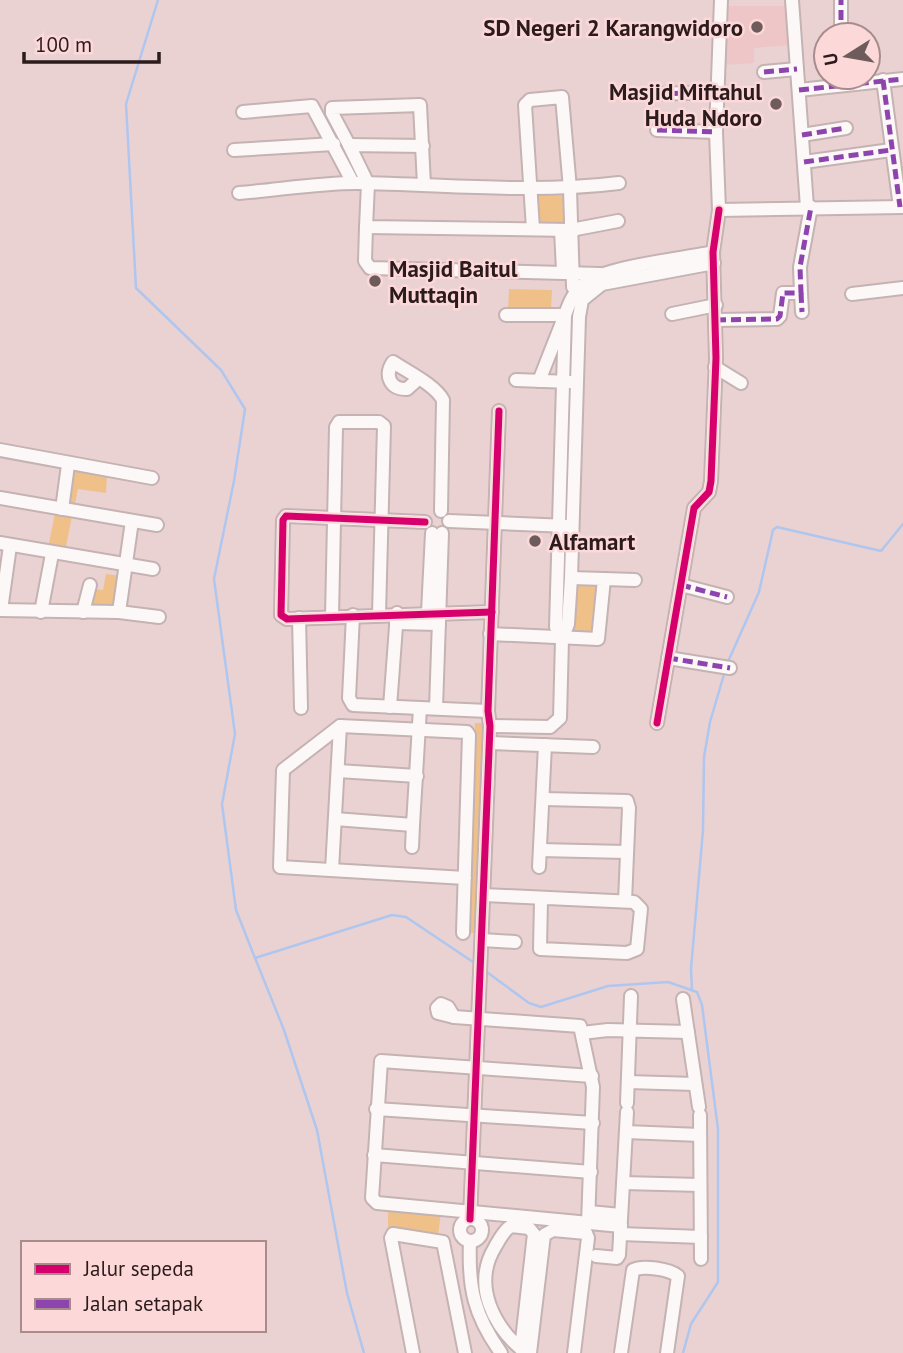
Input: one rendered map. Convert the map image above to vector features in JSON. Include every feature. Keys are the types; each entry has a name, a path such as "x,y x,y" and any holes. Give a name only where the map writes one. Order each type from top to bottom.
{"street":[{"path":"657,723 694,508 709,492 711,481 716,320 714,258 719,209 716,132 721,0"},
{"path":"792,0 809,207 800,267 802,312"},
{"path":"841,0 841,21"},
{"path":"764,72 797,69"},
{"path":"719,209 902,207 891,150 883,80 903,79"},
{"path":"799,90 812,87"},
{"path":"656,94 717,92"},
{"path":"491,726 556,725 560,718 562,639 568,624 571,578 579,296 568,271 566,230 570,189 565,100 559,96 530,100 525,105 533,229"},
{"path":"243,112 312,106 353,183"},
{"path":"424,185 421,107 330,110 368,184 365,261 370,268 568,271 601,274 714,258"},
{"path":"802,135 846,128"},
{"path":"657,130 716,132"},
{"path":"234,150 334,144"},
{"path":"349,145 423,146"},
{"path":"804,162 891,150"},
{"path":"239,193 353,183 531,189 570,189 619,183"},
{"path":"366,227 566,230 618,220"},
{"path":"579,296 602,284 714,258"},
{"path":"539,381 565,315 579,296 584,283 601,274"},
{"path":"852,294 903,288"},
{"path":"716,320 777,319 783,293 801,293"},
{"path":"672,314 716,305"},
{"path":"506,315 565,315"},
{"path":"562,639 556,627 565,315"},
{"path":"715,367 741,383"},
{"path":"418,379 440,395 436,708"},
{"path":"516,380 578,383"},
{"path":"499,411 488,711 491,726 470,1214 459,1230 462,1237 470,1241 469,1269 473,1298 485,1330 500,1353"},
{"path":"332,616 337,424 379,422 384,426 379,614"},
{"path":"0,450 68,465 152,478"},
{"path":"62,509 68,465"},
{"path":"0,498 157,525"},
{"path":"492,612 397,618 379,614 286,618 281,615 283,520 289,515 573,526"},
{"path":"119,612 132,521"},
{"path":"153,569 5,544 1,610 119,612 159,617"},
{"path":"41,612 52,554"},
{"path":"571,578 635,580"},
{"path":"490,634 596,640 600,637 604,579"},
{"path":"83,612 90,585"},
{"path":"681,585 727,597"},
{"path":"353,615 350,700 358,706 488,711"},
{"path":"299,618 301,708"},
{"path":"390,707 397,618"},
{"path":"667,658 726,667"},
{"path":"412,847 420,708"},
{"path":"332,870 340,726"},
{"path":"463,933 466,878 469,735 464,730 340,726 285,766 281,773 280,867 466,878"},
{"path":"490,743 593,747"},
{"path":"539,867 545,745"},
{"path":"338,771 417,776"},
{"path":"543,799 626,801 629,808 625,901"},
{"path":"335,819 413,825"},
{"path":"540,850 626,852"},
{"path":"484,895 638,903 641,909 638,947 627,953 540,949 541,900"},
{"path":"482,942 514,942"},
{"path":"596,1256 617,1258 626,1132 631,996"},
{"path":"683,999 699,1111 701,1259"},
{"path":"454,1017 581,1030 595,1024 608,1030 688,1032"},
{"path":"581,1030 592,1076 593,1123 588,1218"},
{"path":"592,1076 380,1061 373,1201 470,1214 588,1218 701,1237"},
{"path":"628,1082 695,1084"},
{"path":"376,1109 593,1123"},
{"path":"626,1132 700,1135"},
{"path":"374,1156 591,1171"},
{"path":"623,1183 700,1185"},
{"path":"511,1226 529,1228 534,1234 525,1352 493,1312 483,1278 490,1255 511,1226"},
{"path":"525,1352 544,1235 553,1230 586,1233 588,1238 574,1353"},
{"path":"413,1353 391,1238 393,1234 443,1242 464,1348 474,1353"},
{"path":"621,1353 633,1270 641,1267 671,1272 678,1276 667,1353"}],"shaded area":[{"name":"SD Negeri 2 Karangwidoro","path":"726,6 785,6 790,45 754,48 754,63 724,65"},
{"path":"536,195 567,196 567,226 537,225"},
{"path":"509,289 552,290 551,311 508,310"},
{"path":"72,470 107,476 106,493 78,489 74,509 68,509"},
{"path":"55,513 72,516 65,552 48,548"},
{"path":"106,574 121,576 113,608 91,603 93,589 103,590"},
{"path":"574,581 600,583 596,634 571,632"},
{"path":"475,723 482,723 484,735 476,933 468,933"},
{"path":"388,1209 441,1213 438,1236 388,1228"}],"waterway":[{"path":"158,0 126,104 136,288 221,370 245,409 214,579 235,734 222,804 236,910 255,958 392,915 406,917 476,964"},
{"path":"727,664 759,592 773,530 777,527 881,551 903,524"},
{"path":"692,990 691,969 703,830 704,757 710,722 725,671"},
{"path":"255,958 284,1030 317,1130 347,1293 364,1353"},
{"path":"484,970 529,1003 541,1007 608,986 668,982 697,992 702,1005 718,1129 718,1282 691,1324 683,1353"}],"marked path":[{"path":"841,0 841,21"},
{"path":"764,72 797,69"},
{"path":"799,90 903,79"},
{"path":"883,80 900,207"},
{"path":"656,94 717,92"},
{"path":"802,135 846,128"},
{"path":"657,130 716,132"},
{"path":"804,162 891,150"},
{"path":"716,320 777,319 780,316 783,293 801,293 800,267 811,207"},
{"path":"801,293 802,312"},
{"path":"681,585 727,597"},
{"path":"668,658 730,668"}],"cycle path":[{"path":"657,723 694,508 709,492 711,481 716,358 713,252 719,210"},
{"path":"470,1219 490,726 488,711 499,411"},
{"path":"425,522 286,516 283,520 281,615 287,619 492,612"}],"place":[{"name":"SD Negeri 2 Karangwidoro","path":"757,27"},
{"name":"Masjid Miftahul Huda Ndoro","path":"776,104"},
{"name":"Masjid Baitul Muttaqin","path":"375,281"},
{"name":"Alfamart","path":"535,541"}]}
